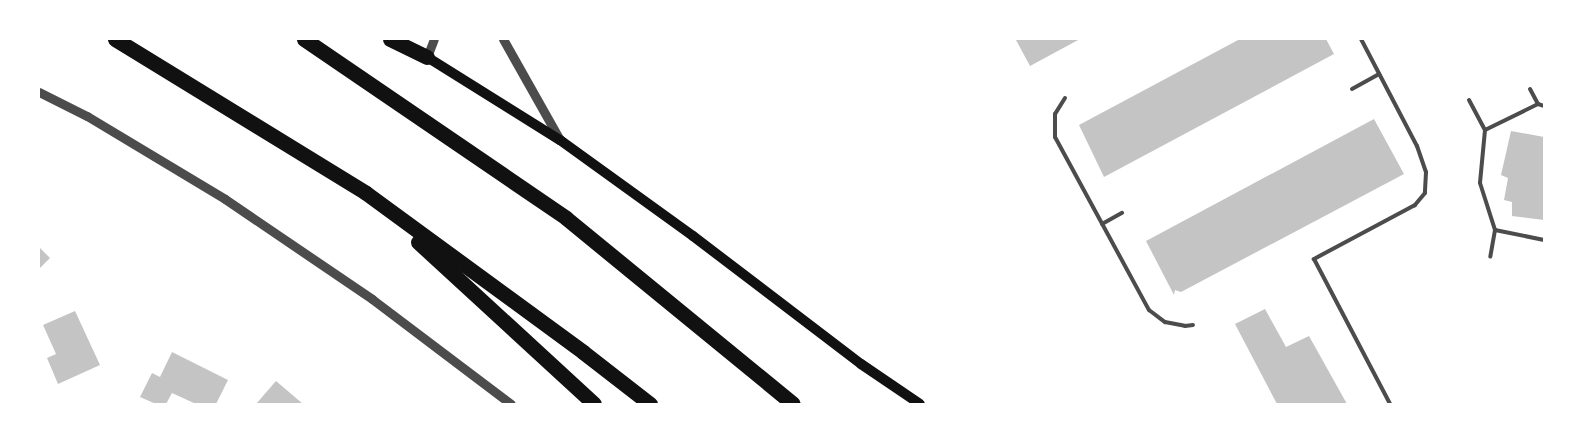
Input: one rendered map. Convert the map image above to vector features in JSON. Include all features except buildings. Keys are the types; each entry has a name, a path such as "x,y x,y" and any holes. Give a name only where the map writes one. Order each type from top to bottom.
{"highway":[{"path":"115,39 366,193 583,352 650,404"},
{"path":"304,39 566,218 793,404"},
{"path":"390,39 427,57"},
{"path":"366,193 594,404"}],"main road":[{"path":"427,57 560,140 693,236 861,364 920,404"}],"street":[{"path":"427,57 434,39"},
{"path":"503,39 560,140"},
{"path":"39,92 87,116 225,199 372,299 511,404"}],"lane":[{"path":"1361,39 1417,146 1426,172 1425,193 1415,205 1314,259 1390,404"},
{"path":"1352,89 1379,74"},
{"path":"1530,89 1538,104 1544,106"},
{"path":"1065,98 1055,114 1055,137 1149,310 1165,322 1184,326 1193,325"},
{"path":"1469,100 1486,130 1480,183 1495,230 1490,256"},
{"path":"1486,130 1538,104"},
{"path":"1102,224 1122,213"},
{"path":"1495,230 1544,240"}]}
